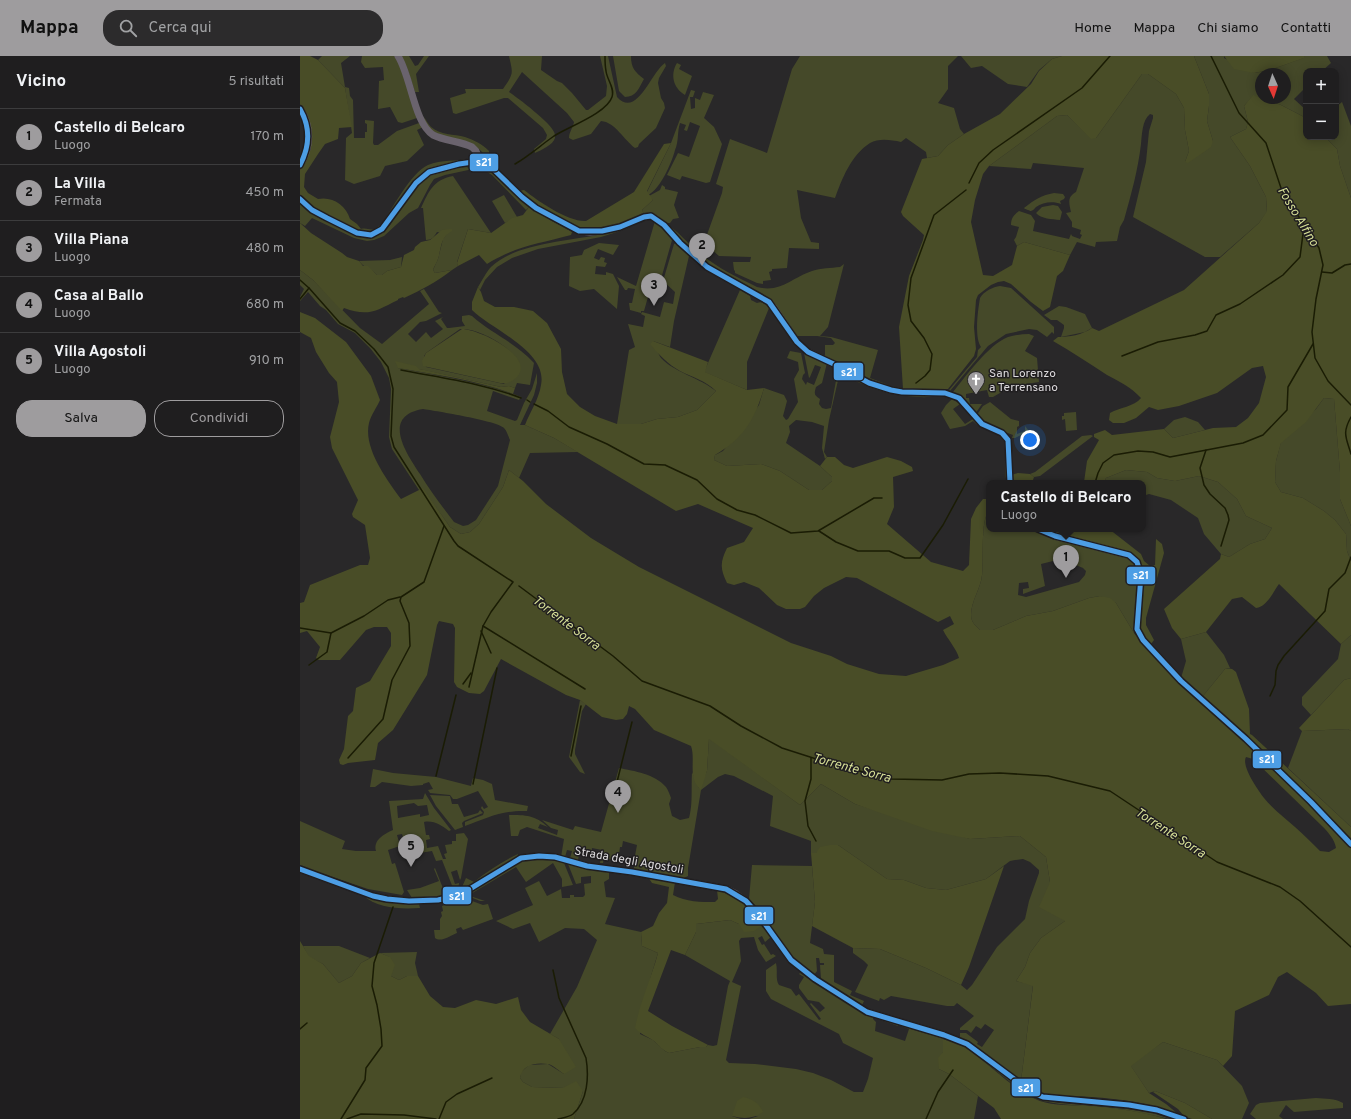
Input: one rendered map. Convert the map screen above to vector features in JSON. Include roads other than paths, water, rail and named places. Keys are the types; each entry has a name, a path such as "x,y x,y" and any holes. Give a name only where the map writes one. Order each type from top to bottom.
{"street":[{"path":"398,56 406,71 418,113 425,126 433,135 472,147 476,151 480,161"},
{"path":"300,109 308,124 309,139 306,154 300,165"},
{"path":"300,199 312,210 327,218 357,233 371,235 382,229 416,183 429,172 459,164 480,161 488,164 522,197 536,208 579,231 602,231 620,227 644,217 651,216 664,225 680,243 707,267 769,302 797,342 808,352 869,383 891,390 902,392 945,393 959,398 982,424 1002,433 1008,440 1010,480"},
{"path":"1045,532 1055,536 1129,555 1137,562 1141,575 1137,629 1143,640 1181,681 1246,739 1311,802 1351,844"},
{"name":"Strada degli Agostoli","path":"300,869 373,896 404,901 433,900 460,895 521,858 539,856 555,858 587,866 726,889 746,901 760,917 791,960 803,971 867,1012 944,1035 967,1044 1032,1093 1043,1097 1129,1105 1157,1110 1184,1119"}],"waterway":[{"path":"515,164 554,136 595,114 609,103 613,94 605,65 605,56"},
{"path":"969,183 979,163 993,150 1082,88 1110,56"},
{"name":"Fosso Alfino","path":"1211,56 1239,113 1266,143 1282,191 1319,248 1323,265 1316,299 1312,332 1315,358 1328,381 1351,405"},
{"path":"916,383 930,370 932,354 924,338 911,321 908,305 911,278 934,215 966,190"},
{"path":"1122,356 1158,342 1195,335 1207,331 1216,315 1240,304 1283,275 1300,257 1304,226"},
{"path":"1322,272 1332,273 1345,265 1351,264"},
{"name":"Torrente Sorra","path":"300,280 340,323 355,331 374,349 388,367 393,389 391,436 394,447 454,541 458,546 513,582 491,612 483,626 469,687"},
{"path":"300,299 309,288"},
{"path":"1096,480 1103,463 1114,455 1138,451 1153,452 1170,457 1243,443 1263,435 1287,410 1288,387 1313,344"},
{"path":"401,370 491,388 521,398"},
{"path":"534,404 548,411 569,427 607,444 644,464 665,465 697,480 717,499 737,510 755,515 791,533 818,531 874,498 882,498"},
{"name":"Fosso Alfino","path":"1351,417 1346,427 1346,439 1351,454"},
{"path":"1206,450 1200,468 1204,485 1210,494 1225,508 1229,520 1221,546"},
{"path":"819,531 836,542 858,551 889,551 905,558 920,558 943,525 968,479"},
{"path":"348,758 383,719 392,680 410,646 409,623 400,601 401,597 424,582 444,526"},
{"path":"1270,696 1275,685 1278,665 1284,656 1325,611 1329,589 1345,573 1351,557"},
{"name":"Torrente Sorra","path":"519,586 613,656 642,681 710,706 741,726 782,748 835,765 892,779 942,780 969,774 1000,773 1048,776 1110,791 1217,862 1280,887 1300,901 1351,947"},
{"path":"309,665 327,652 331,633 364,616 388,600 400,597"},
{"path":"483,626 585,689"},
{"path":"300,628 331,633"},
{"path":"481,631 491,653"},
{"path":"473,784 497,668"},
{"path":"463,684 471,673"},
{"path":"436,776 456,695"},
{"path":"571,756 581,706"},
{"path":"612,802 632,722"},
{"path":"811,758 811,779 805,801 808,826 816,841"},
{"path":"341,1119 365,1080 366,1068 382,1046 381,1029 372,986 374,963 393,907"},
{"path":"553,970 559,998 586,1058 587,1073 586,1088 582,1102 578,1109 573,1114 558,1119"},
{"path":"300,1029 307,1023"},
{"path":"926,1119 938,1092 953,1070"},
{"path":"439,1119 446,1102 457,1094 492,1078"},
{"path":"347,1119 361,1114 404,1115 436,1119"}],"place":[{"name":"La Villa","path":"702,266"},
{"name":"Villa Piana","path":"654,306"},
{"name":"San Lorenzo a Terrensano","path":"976,395"},
{"name":"Castello di Belcaro","path":"1066,578"},
{"name":"Casa al Ballo","path":"618,813"},
{"name":"Villa Agostoli","path":"411,867"}]}
